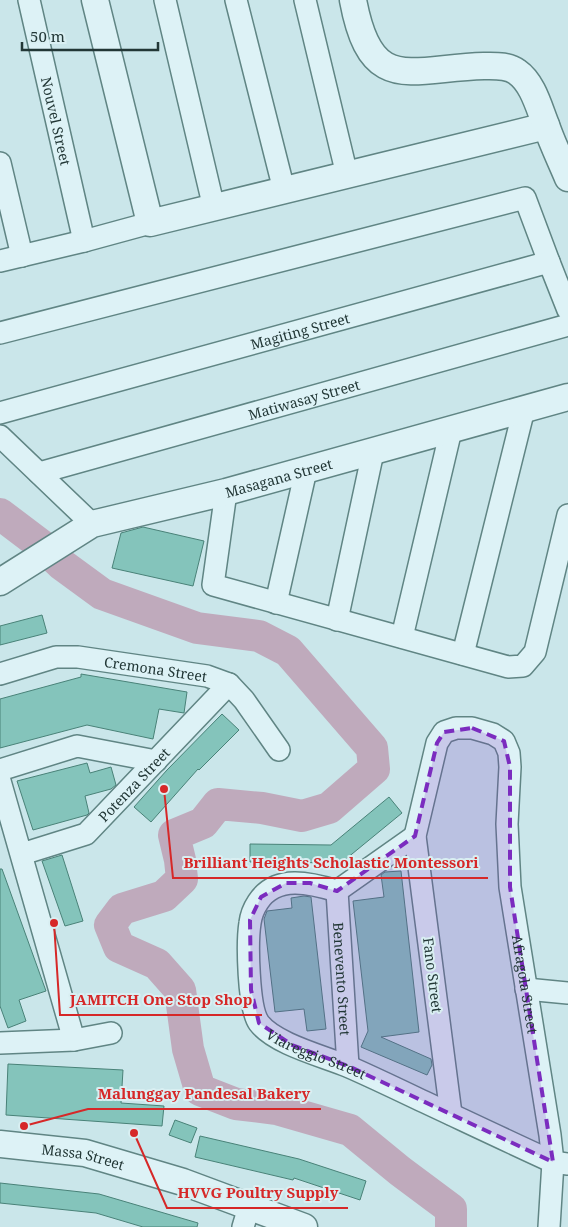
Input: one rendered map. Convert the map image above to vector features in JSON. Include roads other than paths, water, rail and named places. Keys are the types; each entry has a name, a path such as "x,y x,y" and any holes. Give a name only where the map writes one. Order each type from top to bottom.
{"street":[{"name":"Nouvel Street","path":"29,0 84,241"},
{"path":"95,0 150,223"},
{"path":"165,0 214,208"},
{"path":"236,0 284,190"},
{"path":"304,0 347,175"},
{"path":"353,0 362,38 369,51 384,66 408,72 468,67 507,67 518,72 526,82 541,110 568,178"},
{"path":"0,261 546,126"},
{"path":"1,173 22,256"},
{"path":"0,333 524,198 568,310"},
{"name":"Magiting Street","path":"0,413 549,262"},
{"name":"Matiwasay Street","path":"39,472 568,325"},
{"name":"Masagana Street","path":"0,582 92,524 226,492 568,397"},
{"path":"463,654 524,409"},
{"path":"402,637 451,430"},
{"path":"0,436 92,524"},
{"path":"337,620 373,452"},
{"path":"276,603 306,470"},
{"path":"226,492 213,585 508,667 523,666 535,652 568,515"},
{"name":"Cremona Street","path":"0,674 56,658 78,657 207,676 229,684 244,700 279,750"},
{"name":"Potenza Street","path":"22,854 86,834 229,684"},
{"name":"Afragola Street","path":"415,836 437,743 444,732 456,728 472,728 493,734 504,741 509,754 510,767 507,824 510,888 526,989 560,1163 549,1227"},
{"path":"0,770 77,746 156,762"},
{"path":"0,781 74,1040"},
{"path":"337,891 415,836"},
{"name":"Fano Street","path":"415,836 450,1114"},
{"name":"Viareggio Street","path":"337,891 310,883 286,883 271,889 261,897 254,907 248,935 253,1009 260,1023 274,1035 292,1045 348,1066 560,1163"},
{"name":"Benevento Street","path":"337,891 348,1066"},
{"path":"526,989 568,994"},
{"path":"0,1043 74,1040 112,1033"},
{"name":"Massa Street","path":"0,1144 85,1154 183,1182 246,1217 304,1227"}],"waterway":[{"path":"0,514 41,545 61,564 102,594 197,628 259,636 288,651 372,748 374,769 329,808 302,816 262,808 218,804 203,823 174,835 182,879 164,896 122,909 110,925 119,947 157,964 180,990 188,1049 200,1090 236,1104 277,1109 350,1130 451,1209 451,1227"}],"place":[{"name":"Brilliant Heights Scholastic Montessori","path":"164,789"},
{"name":"JAMITCH One Stop Shop","path":"54,923"},
{"name":"Malunggay Pandesal Bakery","path":"24,1126"},
{"name":"HVVG Poultry Supply","path":"134,1133"}]}
